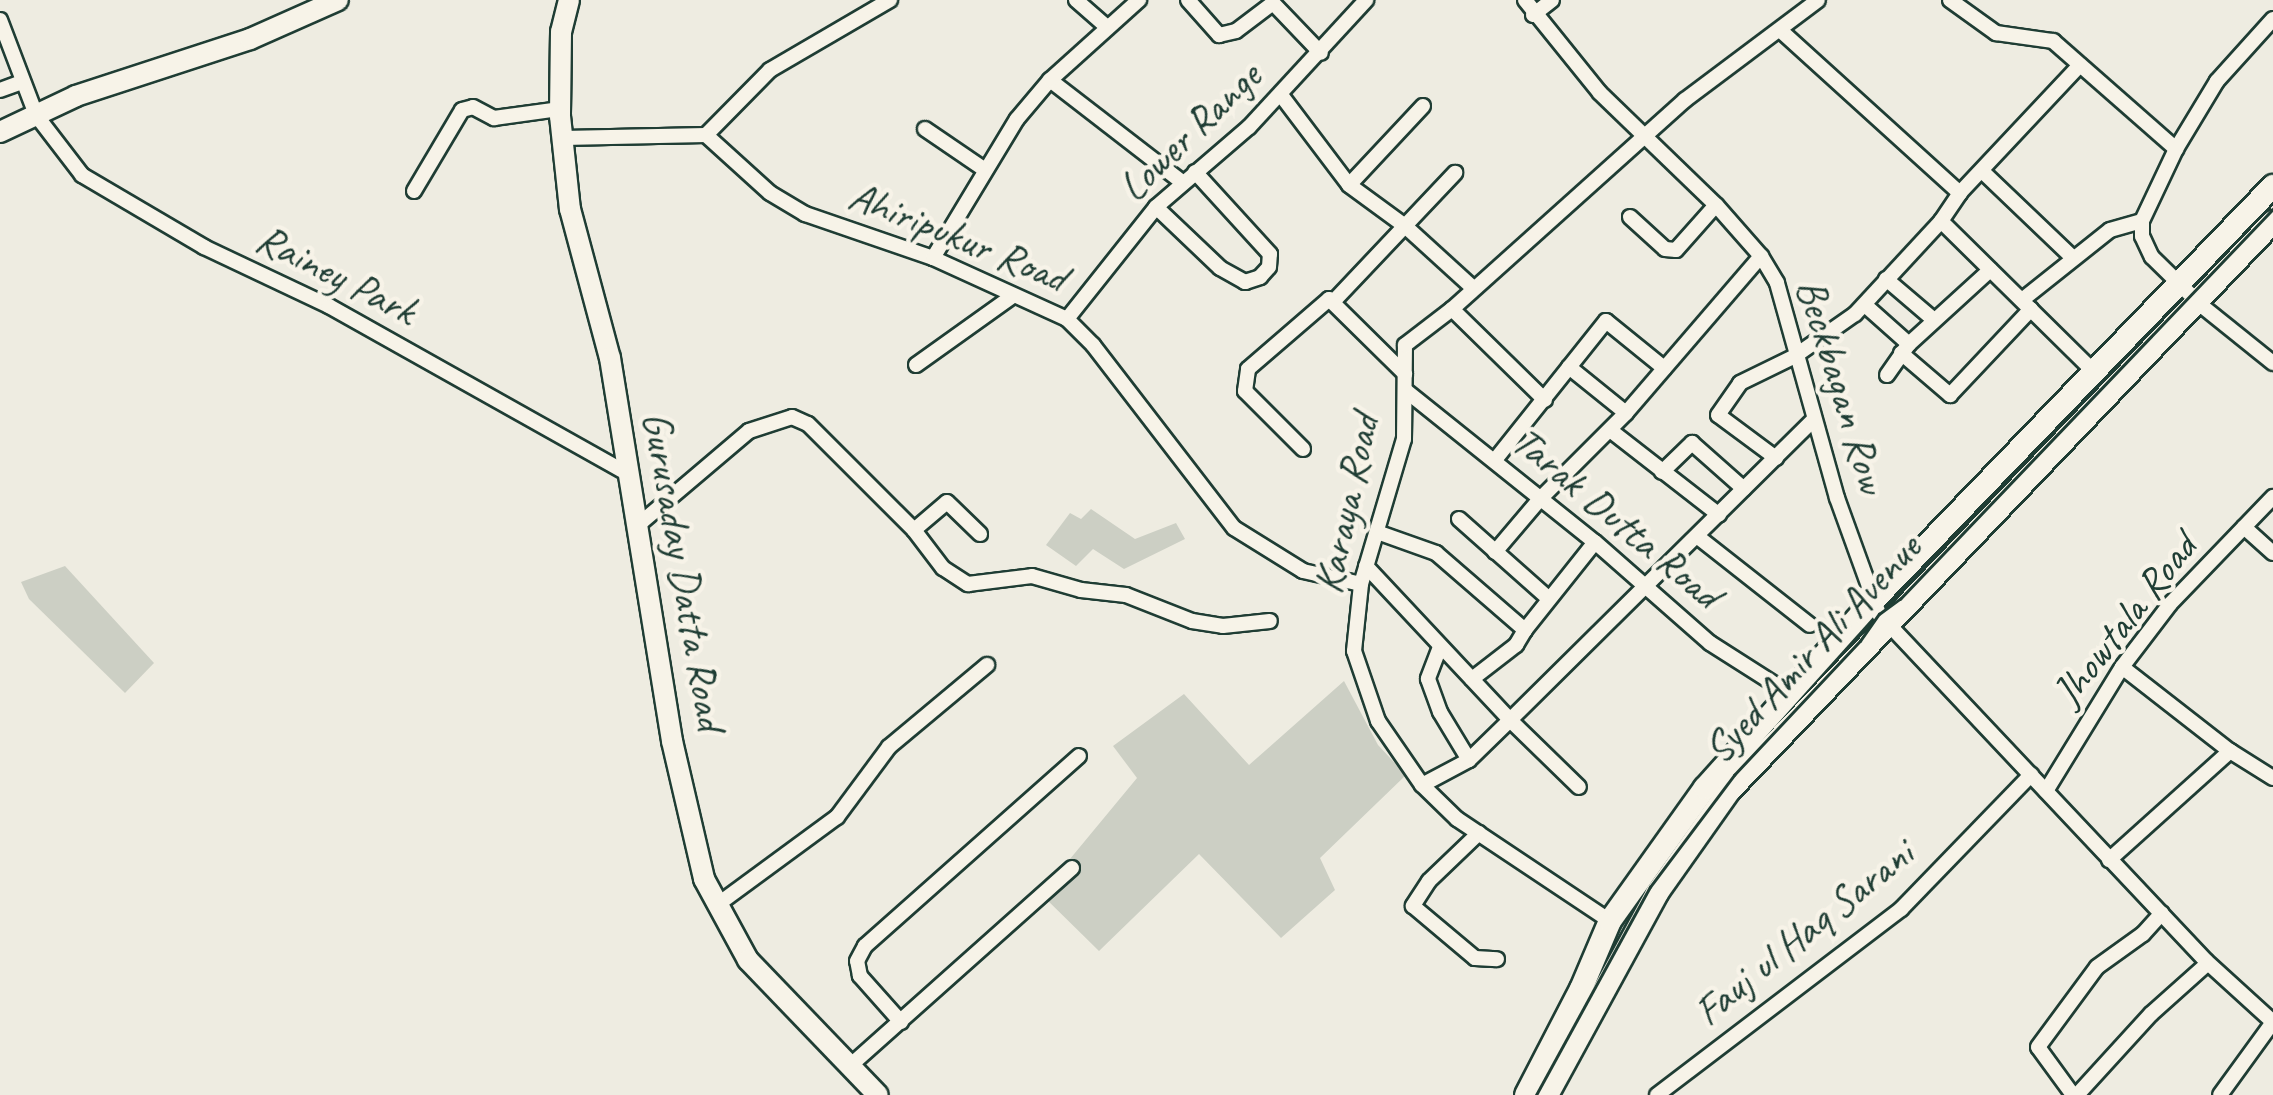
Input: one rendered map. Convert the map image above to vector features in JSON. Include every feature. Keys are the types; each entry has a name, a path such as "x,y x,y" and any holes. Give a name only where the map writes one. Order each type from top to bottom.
{"main road":[{"name":"Syed Amir Ali Avenue","path":"1526,1095 1582,989 1610,921 1704,788 1872,602 2273,186"},
{"name":"Syed Amir Ali Avenue","path":"1547,1095 1628,942 1684,852 1760,756 2273,222"}],"street":[{"path":"0,132 76,96 250,39 338,0"},
{"name":"Gurusaday Datta Road","path":"569,0 561,32 560,109 570,209 610,358 672,741 704,879 748,960 878,1095"},
{"path":"563,138 706,135 770,70 890,0"},
{"path":"1076,0 1106,27"},
{"path":"933,258 1017,120 1050,80 1139,0"},
{"path":"1188,0 1219,36 1236,31 1273,2 1320,52"},
{"name":"Lower Range","path":"1067,318 1156,207 1280,94 1366,0"},
{"name":"Beckbagan Row","path":"1525,0 1600,93 1716,205 1761,256 1777,283 1795,356 1872,602 1888,626 2208,963 2273,1022"},
{"path":"1533,14 1552,0"},
{"name":"Karaya Road","path":"1610,921 1479,833 1422,785 1378,720 1354,652 1361,584 1404,439 1405,345 1452,309 1472,287 1685,100 1818,0"},
{"path":"1950,0 1996,34 2054,41 2176,149"},
{"path":"2273,18 2217,81 2176,149 2142,222 2142,236 2152,257 2196,300 2273,363"},
{"name":"Rainey Park","path":"0,20 36,116 74,168 104,190 268,281 329,306 626,473"},
{"path":"1780,30 1960,193"},
{"path":"1776,458 1718,415 1740,383 1795,356 1864,305 1941,221 1960,193 2080,64"},
{"path":"1050,80 1182,182"},
{"path":"0,90 22,82"},
{"path":"1280,94 1348,185 1404,226 1472,287"},
{"path":"1348,185 1424,106"},
{"path":"414,191 462,110 473,108 494,118 560,109"},
{"path":"925,129 984,170"},
{"name":"Ahiripukur Road","path":"706,135 770,193 805,214 933,258 1067,318 1234,528 1302,571 1361,584"},
{"path":"1982,171 2072,257"},
{"path":"1156,207 1220,268 1244,282 1260,276 1269,267 1270,254 1196,172"},
{"path":"1333,302 1455,172"},
{"path":"1630,217 1666,249 1676,250 1716,205"},
{"path":"1941,221 2092,370"},
{"path":"1864,305 1950,395 2072,257 2110,230 2142,222"},
{"path":"1495,552 1540,499 1626,413 1761,256"},
{"path":"1888,375 1905,349 1990,270"},
{"path":"1886,279 1934,320"},
{"path":"916,365 1014,294"},
{"path":"1303,449 1246,391 1248,369 1329,299 1405,374"},
{"path":"1452,309 1545,400"},
{"path":"1495,460 1606,321 1664,368"},
{"path":"1569,367 1626,413"},
{"name":"Tarak Dutta Road","path":"1405,390 1495,460 1710,642 1787,692"},
{"path":"637,526 749,431 792,417 808,424 914,530 944,568 968,584 1032,576 1081,590 1126,596 1192,621 1223,626 1270,621"},
{"path":"1422,785 1469,760 1814,419"},
{"path":"1610,430 1719,515"},
{"path":"1662,472 1692,442 1744,489"},
{"name":"Jhowtala Road","path":"2046,791 2122,667 2170,604 2272,500"},
{"path":"914,530 947,502 980,534"},
{"path":"1460,519 1548,598"},
{"path":"2244,526 2273,553"},
{"path":"1377,532 1436,553 1526,630"},
{"path":"1698,536 1810,625"},
{"path":"1472,679 1516,645 1594,542"},
{"path":"1366,566 1510,720 1579,786"},
{"path":"1440,647 1428,679 1440,712 1469,760"},
{"path":"718,904 838,817 889,747 987,665"},
{"path":"2122,667 2230,751 2273,778"},
{"path":"2108,860 2230,751"},
{"path":"901,1022 860,976 858,961 865,946 1078,756"},
{"name":"Fauj ul Haq Sarani","path":"1657,1095 1901,909 2032,774"},
{"path":"1479,833 1428,881 1414,906 1475,958 1497,958"},
{"path":"851,1066 1072,868"},
{"path":"2162,913 2143,934 2097,967 2038,1047 2076,1095 2151,1014 2208,963"},
{"path":"2220,1095 2273,1022"}],"shaded area":[{"path":"1091,509 1135,539 1176,523 1185,539 1124,569 1093,549 1076,566 1046,545 1070,513 1081,519"},
{"path":"65,566 154,663 125,693 29,599 21,582"},
{"path":"1344,681 1378,745 1406,775 1320,858 1335,890 1281,938 1199,854 1099,951 1041,894 1137,778 1113,746 1184,694 1249,765"}],"tram line":[{"path":"1536,1095 1650,887 1734,775 1860,641 1879,614 1900,599 2273,209"}]}
